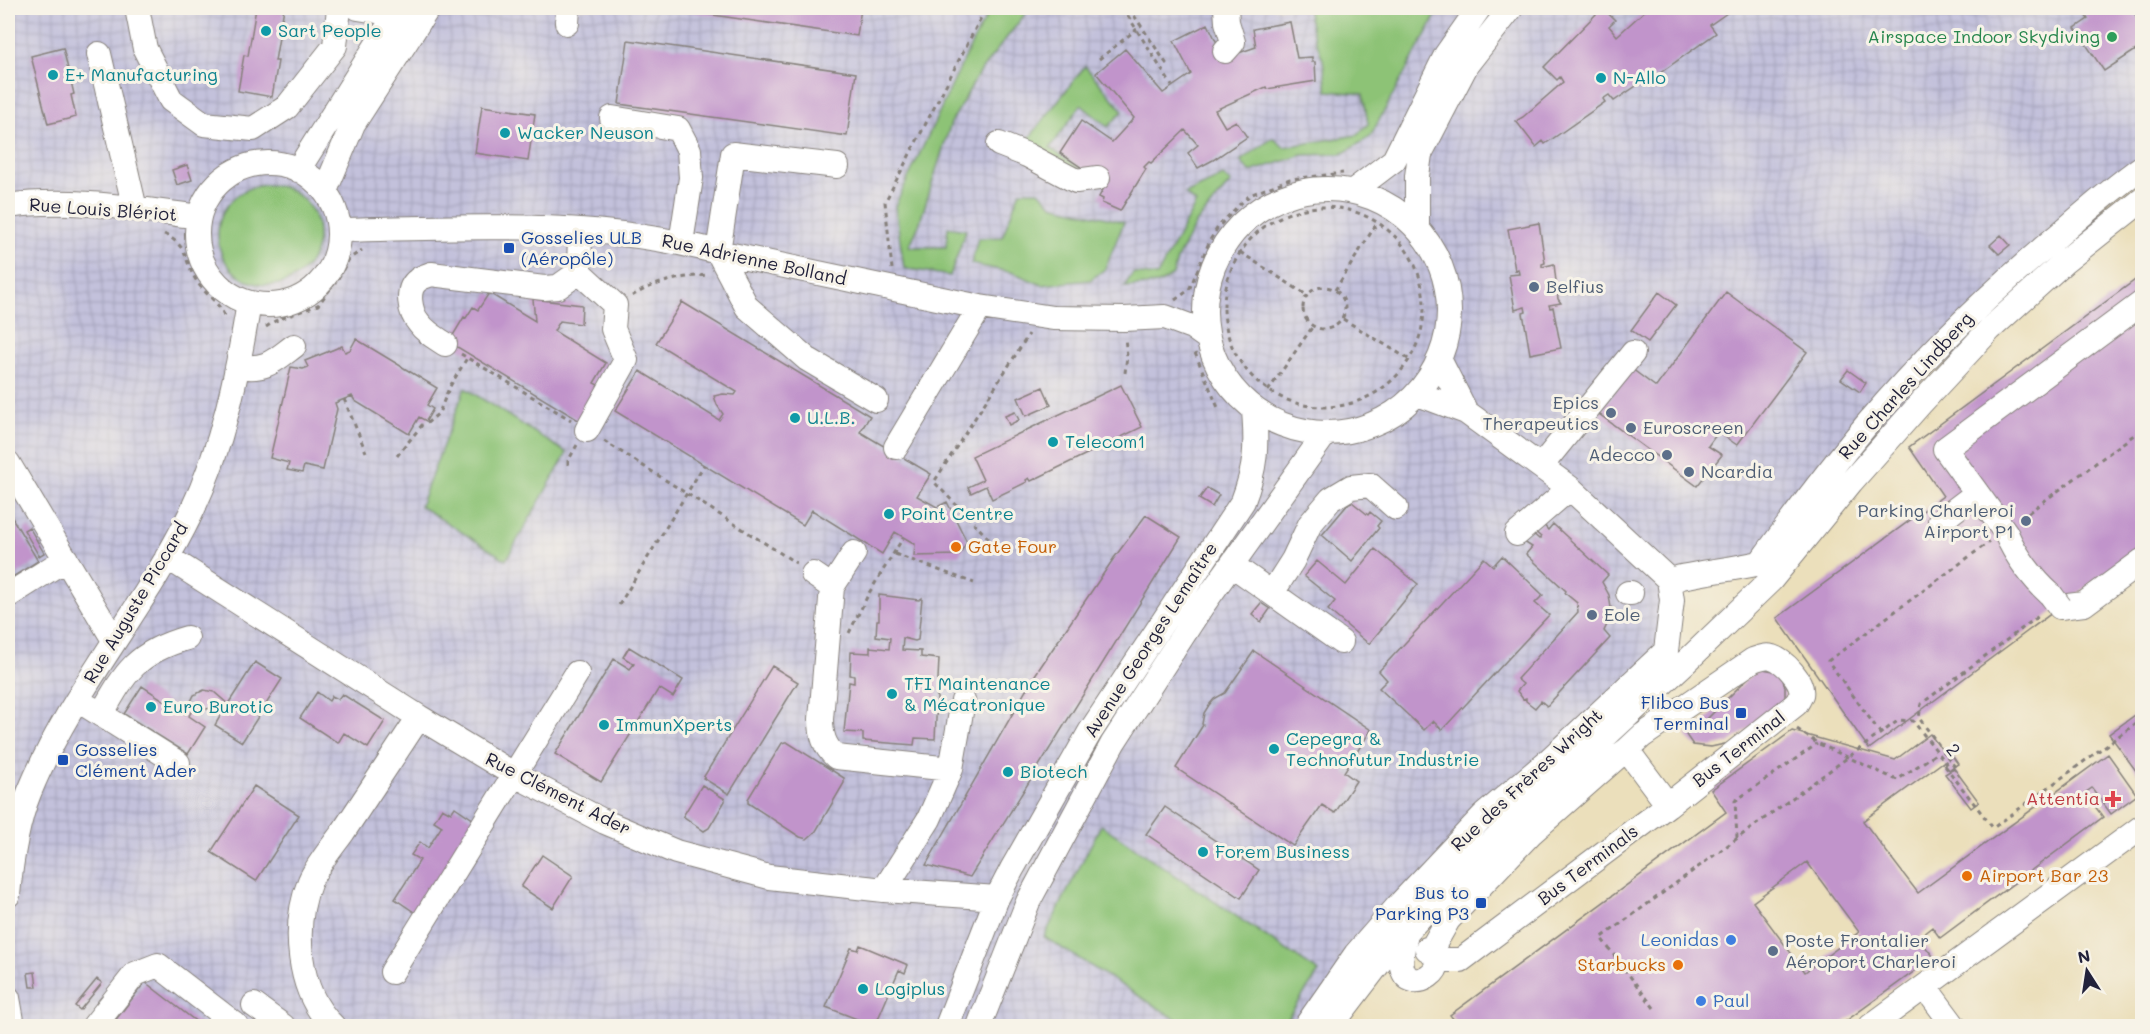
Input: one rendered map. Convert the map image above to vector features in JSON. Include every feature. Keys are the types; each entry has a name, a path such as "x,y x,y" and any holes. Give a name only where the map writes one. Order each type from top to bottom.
{"street":[{"path":"137,8 146,49 171,100 204,124 253,129 287,107 335,46 339,8"},
{"path":"298,170 398,11 358,8"},
{"path":"325,191 354,124 428,8"},
{"path":"1225,51 1233,42 1227,22 1226,8"},
{"path":"1350,181 1417,225 1425,236 1448,285 1450,316 1440,361 1418,394 1382,421 1325,434 1287,428 1254,411 1241,399 1221,375 1199,342 1205,295 1212,268 1230,236 1259,209 1302,191 1350,181 1394,160 1446,55 1479,8"},
{"path":"1417,225 1417,176 1420,154 1467,64 1511,8"},
{"path":"99,54 135,209"},
{"path":"612,118 678,129 689,150 691,178 681,243"},
{"path":"999,144 1027,154 1076,181 1098,178"},
{"path":"837,165 733,154 718,252 747,307 807,359 876,400"},
{"path":"257,164 278,164 298,170 313,179 325,191 335,210 339,230 337,253 328,273 313,290 293,301 271,306 249,303 231,295 213,280 206,268 197,241 199,217 207,198 220,182 237,170 257,164"},
{"name":"Rue Charles Lindberg","path":"1669,580 1698,572 1731,569 1760,562 1815,488 1870,421 1947,337 2030,260 2116,186 2142,167"},
{"path":"1331,1026 1464,869 1771,580 1851,482 1990,329 2064,262 2142,200"},
{"name":"Rue Louis Blériot","path":"8,206 72,204 199,217"},
{"name":"Rue Adrienne Bolland","path":"339,230 447,228 580,230 681,243 980,307 1053,318 1124,319 1166,309 1205,295"},
{"path":"580,230 579,272 615,305 613,329 626,360 587,430"},
{"path":"445,344 418,323 412,311 410,298 412,287 418,280 431,274 544,288 558,287 579,272"},
{"name":"Rue Auguste Piccard","path":"8,896 17,831 28,794 77,700 167,557 207,477 224,426 239,366 249,303"},
{"path":"2142,303 1945,449 2007,536 2017,540 2047,583 2046,598 2060,607 2084,604 2142,561"},
{"path":"896,447 980,307"},
{"name":"Rue Adrienne Bolland","path":"1166,309 1192,327 1199,342"},
{"path":"239,366 253,369 269,365 294,346"},
{"path":"1541,466 1633,352"},
{"path":"1440,361 1466,412"},
{"path":"1418,394 1466,412 1541,466 1570,488 1669,580"},
{"name":"Avenue Georges Lemaître","path":"947,1026 997,898 1012,868 1090,732 1243,501 1253,476 1257,444 1254,411"},
{"name":"Avenue Georges Lemaître","path":"979,1026 1028,902 1113,743 1191,623 1325,434"},
{"path":"8,463 114,640"},
{"path":"1272,593 1293,560 1311,524 1331,499 1351,487 1370,485 1395,508"},
{"path":"1517,534 1570,488"},
{"path":"1940,521 1977,494"},
{"path":"855,553 823,580 821,733 827,749 836,757 951,769"},
{"name":"Rue Clément Ader","path":"167,557 419,717 515,775 605,822 676,852 769,877 884,890 997,898"},
{"path":"9,595 66,559"},
{"path":"1232,565 1341,642"},
{"name":"Rue des Frères Wright","path":"1306,1026 1356,954 1398,906 1484,816 1547,762 1666,651 1672,600 1669,580"},
{"path":"101,715 121,678 139,661 161,645 187,638"},
{"name":"Bus Terminal","path":"1434,955 1448,920 1455,912 1531,833 1641,736 1753,660 1763,656 1772,657 1792,672 1801,690 1801,696 1796,704 1668,805"},
{"path":"392,972 577,673"},
{"path":"77,700 178,763"},
{"path":"884,890 928,819 951,769 963,701"},
{"path":"333,1026 324,1018 306,985 300,955 301,920 310,880 419,717"},
{"path":"1622,754 1668,805"},
{"name":"Bus Terminals","path":"1434,955 1461,960 1668,805"},
{"path":"1871,1026 2142,827"},
{"path":"1420,945 1434,955 1434,972 1425,979 1414,980 1409,977 1402,968 1397,948 1420,945"},
{"path":"94,1026 135,975 158,965 236,1025"},
{"path":"1925,987 1954,1026"},
{"path":"8,1001 13,1026"},
{"path":"254,1005 283,1026"}],"path":[{"path":"894,289 885,202 986,8"},
{"path":"1123,8 1172,86"},
{"path":"1129,8 1166,63 1161,66"},
{"path":"1099,59 1137,29"},
{"path":"1166,309 1174,300 1189,290 1210,240 1250,195 1290,179 1320,174 1337,175 1350,181"},
{"path":"1329,206 1363,214 1393,232 1414,260 1425,293 1423,328 1410,360 1389,384 1362,401 1331,408 1299,405 1268,391 1246,371 1230,344 1225,323 1223,312 1227,281 1240,252 1263,226 1295,210 1329,206"},
{"path":"1335,290 1377,223"},
{"path":"160,231 177,240 189,261 196,280 223,310 228,326"},
{"path":"262,331 275,321 318,305 349,259 363,249 371,248"},
{"path":"1240,252 1308,296"},
{"path":"615,305 645,288 670,280 698,275 731,275"},
{"path":"1326,287 1335,290 1343,298 1345,305 1343,319 1333,328 1319,329 1313,326 1304,315 1303,308 1308,296 1319,288 1326,287"},
{"path":"1343,319 1410,360"},
{"path":"1268,391 1313,326"},
{"path":"995,545 934,482 1030,332 1038,333"},
{"path":"1125,333 1127,356 1125,373"},
{"path":"1199,342 1219,410"},
{"path":"445,344 587,430 823,580"},
{"path":"397,456 423,425 439,413 449,388 467,358"},
{"path":"344,399 366,452"},
{"path":"1654,1008 1601,938 1881,734 1828,661 2007,536 2142,429"},
{"path":"619,605 704,465"},
{"path":"848,642 849,632 869,593 903,538"},
{"path":"895,554 974,583"},
{"path":"1931,744 1935,741 1919,718 1921,704 2046,598"},
{"path":"1945,766 1993,828 2142,719"},
{"name":"2","path":"1881,734 1899,720 1913,722 1951,769 1954,767 1935,741"},
{"path":"1794,727 1817,743 1897,780 1938,752"},
{"path":"1737,838 1736,801 1817,743"}],"shaded area":[{"path":"8,8 2142,8 2142,165 2022,266 1760,563 1669,580 1666,651 1535,761 1306,1026 8,1026"}],"green space":[{"path":"991,8 1030,8 979,73 951,123 919,225 909,247 946,247 948,227 966,230 950,276 904,268 895,206 969,49"},
{"path":"1307,8 1440,8 1370,137 1342,154 1303,155 1250,172 1240,161 1273,138 1284,147 1357,135 1368,124 1363,94 1327,91 1323,60 1312,31"},
{"path":"1085,66 1123,111 1108,127 1081,105 1050,148 1090,175 1023,146"},
{"path":"1223,176 1231,182 1196,223 1177,259 1173,275 1159,284 1124,287 1133,273 1157,276 1196,203 1185,194"},
{"path":"268,185 287,188 304,199 315,216 318,235 315,254 304,271 287,282 268,285 249,282 232,271 221,254 218,235 221,216 232,199 249,188"},
{"path":"1020,191 1039,191 1052,205 1124,222 1105,269 1090,280 1042,285 1014,273 971,264 978,238 1002,237"},
{"path":"465,388 567,453 506,560 420,506"},
{"path":"1101,825 1319,972 1282,1026 1187,1026 1044,937"}],"building":[{"name":"Sart People","path":"256,8 284,8 275,61 278,61 272,97 238,91 244,55 248,56"},
{"path":"665,8 861,8 857,36"},
{"name":"N-Allo","path":"1602,8 1615,20 1609,26 1617,36 1648,8 1722,8 1727,13 1710,25 1716,33 1653,78 1651,76 1614,101 1609,95 1603,99 1605,102 1545,144 1543,141 1536,147 1516,121 1563,82 1560,77 1557,80 1544,67"},
{"name":"Airspace Indoor Skydiving","path":"2080,8 2131,8 2142,25 2142,46 2104,71 2075,28 2088,19"},
{"path":"1290,22 1297,58 1312,57 1312,62 1315,62 1316,81 1267,89 1266,87 1215,110 1225,127 1236,121 1247,137 1213,160 1198,168 1188,153 1198,145 1185,130 1144,167 1146,169 1120,211 1102,203 1103,199 1099,197 1106,184 1060,153 1081,121 1112,142 1134,118 1096,73 1125,49 1163,93 1191,74 1174,41 1208,24 1224,58 1256,47 1253,29"},
{"path":"628,40 856,73 847,136 619,104"},
{"name":"E+ Manufacturing","path":"63,48 74,94 71,95 76,117 48,124 31,56"},
{"name":"Wacker Neuson","path":"482,106 535,114 528,161 475,153"},
{"path":"187,165 192,180 177,185 172,170"},
{"name":"Belfius","path":"1539,223 1545,263 1542,267 1554,264 1558,299 1561,303 1549,305 1550,308 1553,307 1561,348 1530,354 1523,313 1526,312 1525,307 1515,310 1509,275 1519,274 1518,269 1515,270 1508,229"},
{"path":"2001,235 2010,245 1999,254 1990,245"},
{"name":"Parking Charleroi Airport P1","path":"2142,275 2142,546 1869,749 1777,618 1943,496 1909,447"},
{"path":"1659,292 1676,305 1648,342 1631,330"},
{"path":"1726,292 1807,352 1737,445 1718,432 1708,446 1722,455 1697,486 1599,414 1632,369 1656,387"},
{"path":"489,293 535,321 533,299 582,305 581,324 560,321 554,331 606,363 594,383 604,388 580,421 449,342 464,317 466,318 473,307 478,310"},
{"name":"U.L.B.","path":"682,302 870,416 860,432 931,474 917,496 937,507 947,502 967,542 959,555 914,556 915,544 895,532 882,554 812,510 803,525 615,411 640,371 719,420 723,414 714,396 735,395 737,392 656,343"},
{"path":"356,339 437,388 427,405 433,409 426,421 419,417 409,434 355,401 352,396 335,403 337,409 323,470 304,466 302,473 287,470 289,463 270,458 291,367 303,369 308,367 305,361 342,346 345,352 350,350"},
{"path":"1848,370 1866,383 1860,392 1841,379"},
{"name":"Telecom1","path":"1121,385 1142,427 1107,444 1106,441 1102,443 1103,446 1031,481 1029,478 1027,482 992,499 986,486 971,493 968,487 983,480 972,456"},
{"path":"1043,387 1051,405 1026,416 1018,398"},
{"path":"1015,412 1019,420 1009,425 1005,416"},
{"path":"1207,488 1219,495 1212,507 1199,499"},
{"path":"1352,502 1368,515 1370,512 1381,521 1377,526 1379,528 1352,561 1322,535"},
{"path":"8,511 38,561 8,580"},
{"name":"Biotech","path":"1146,515 1181,537 970,877 926,865 1033,678"},
{"name":"Eole","path":"1542,523 1548,530 1553,524 1608,575 1602,582 1609,595 1611,608 1610,618 1604,631 1610,638 1547,706 1541,701 1535,708 1517,691 1523,684 1517,679 1578,612 1577,603 1526,554 1532,547 1524,542 1531,532 1539,539 1541,537 1533,530"},
{"path":"29,527 44,553 39,556 24,530"},
{"path":"1375,549 1418,584 1369,644 1328,610 1335,601 1304,576 1317,561 1346,585"},
{"path":"1502,556 1543,595 1535,603 1549,615 1442,730 1433,721 1424,730 1379,688 1387,680 1379,671 1484,558 1493,566"},
{"name":"TFI Maintenance & Mécatronique","path":"879,595 919,600 922,598 918,640 903,638 902,650 921,651 921,657 939,659 935,739 915,738 914,745 863,741 863,733 844,732 849,682 854,683 854,676 850,675 851,652 870,653 870,647 889,649 890,638 876,636 877,620 879,620"},
{"path":"1261,603 1270,609 1261,622 1252,614"},
{"name":"ImmunXperts","path":"629,647 683,680 673,697 659,688 601,782 555,754 614,659 630,669 634,664 623,657"},
{"name":"Cepegra & Technofutur Industrie","path":"1254,651 1371,730 1344,772 1356,781 1335,813 1322,805 1293,846 1176,768 1203,725 1204,713 1209,705 1225,693"},
{"name":"Euro Burotic","path":"255,662 282,679 242,742 215,725 225,708 221,706 191,712 189,716 205,727 188,754 124,714 142,686 185,714 194,695 204,690 214,692 228,704"},
{"path":"772,666 798,682 729,794 703,778"},
{"name":"Flibco Bus Terminal","path":"1763,669 1774,671 1782,677 1785,697 1781,706 1729,743 1711,747 1693,745 1686,735 1695,731 1753,673"},
{"path":"317,692 329,701 332,696 338,699 342,694 385,721 368,748 344,733 338,743 300,718"},
{"path":"2142,710 2142,779 2109,734"},
{"path":"1792,731 1895,760 1930,734 1945,754 1949,751 1958,764 1953,767 1979,802 1971,808 1945,774 1950,771 1943,762 1863,821 1918,893 2108,754 2137,795 2111,814 2092,788 2085,793 2103,817 1940,938 1932,927 1918,938 1934,957 1839,1026 1459,1026 1450,1015 1726,812 1711,790","holes":["1807,862 1859,932 1805,972 1753,902"]},
{"path":"787,742 844,778 844,783 816,831 807,839 800,837 748,803 748,799 782,743"},
{"path":"702,785 725,799 709,828 704,831 683,816"},
{"path":"254,786 299,815 256,881 211,852"},
{"path":"455,807 477,822 417,914 395,899 420,860 411,855 420,842 428,848 442,826 434,821 442,808 451,813"},
{"name":"Forem Business","path":"1165,807 1259,870 1241,898 1146,834"},
{"path":"542,855 573,876 553,908 521,887"},
{"name":"Logiplus","path":"860,945 908,965 905,973 899,970 875,1026 826,1007 851,948 858,950"},
{"path":"35,972 37,987 30,987 28,973"},
{"path":"97,979 102,983 80,1010 75,1006"},
{"path":"145,982 202,1026 111,1026"}],"place":[{"name":"Sart People","path":"266,31"},
{"name":"Airspace Indoor Skydiving","path":"2112,37"},
{"name":"E+ Manufacturing","path":"53,75"},
{"name":"N-Allo","path":"1601,78"},
{"name":"Wacker Neuson","path":"505,133"},
{"name":"Gosselies ULB (Aéropôle)","path":"509,248"},
{"name":"Belfius","path":"1534,287"},
{"name":"Epics Therapeutics","path":"1611,413"},
{"name":"U.L.B.","path":"795,418"},
{"name":"Euroscreen","path":"1631,428"},
{"name":"Telecom1","path":"1053,442"},
{"name":"Adecco","path":"1667,455"},
{"name":"Ncardia","path":"1689,472"},
{"name":"Point Centre","path":"889,514"},
{"name":"Parking Charleroi Airport P1","path":"2026,521"},
{"name":"Gate Four","path":"956,547"},
{"name":"Eole","path":"1592,615"},
{"name":"TFI Maintenance & Mécatronique","path":"892,694"},
{"name":"Euro Burotic","path":"151,707"},
{"name":"Flibco Bus Terminal","path":"1741,713"},
{"name":"ImmunXperts","path":"604,725"},
{"name":"Cepegra & Technofutur Industrie","path":"1274,749"},
{"name":"Gosselies Clément Ader","path":"63,760"},
{"name":"Biotech","path":"1008,772"},
{"name":"Attentia","path":"2113,799"},
{"name":"Forem Business","path":"1203,852"},
{"name":"Airport Bar 23","path":"1967,876"},
{"name":"Bus to Parking P3","path":"1481,903"},
{"name":"Leonidas","path":"1731,940"},
{"name":"Poste Frontalier Aéroport Charleroi","path":"1773,951"},
{"name":"Starbucks","path":"1678,965"},
{"name":"Logiplus","path":"863,989"},
{"name":"Paul","path":"1701,1001"}]}
